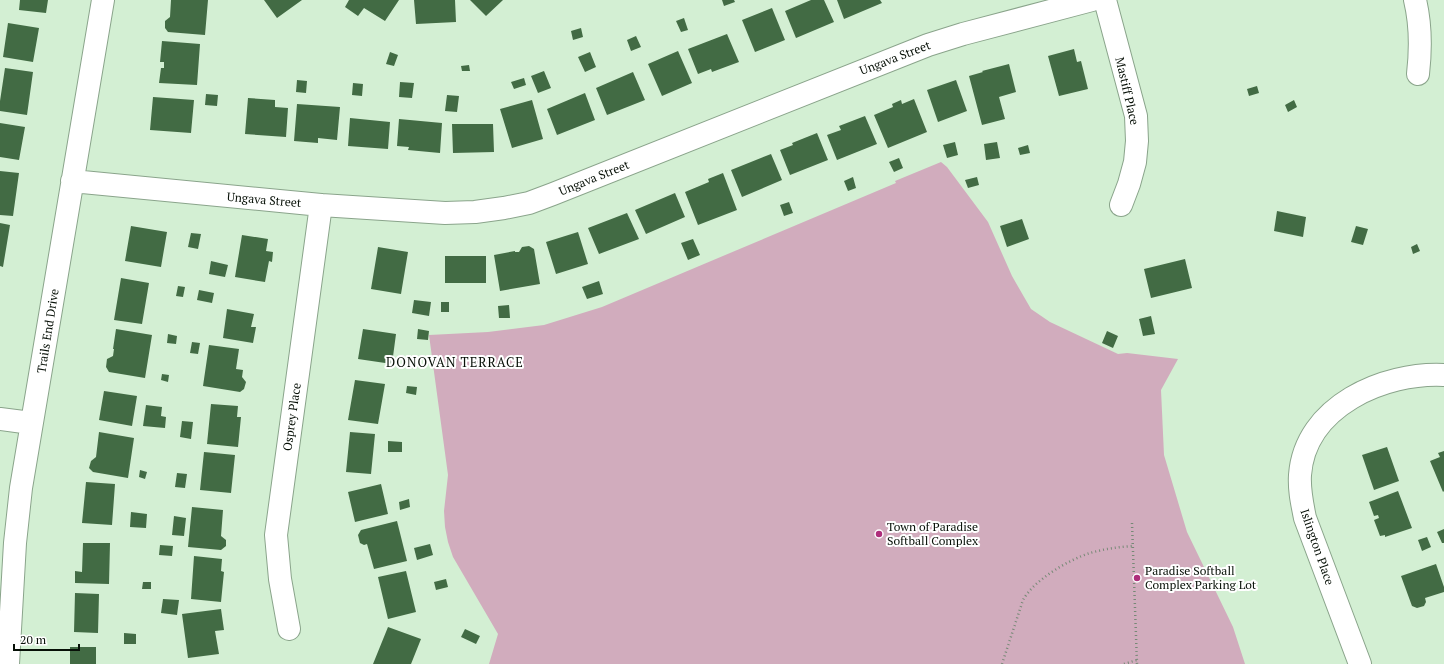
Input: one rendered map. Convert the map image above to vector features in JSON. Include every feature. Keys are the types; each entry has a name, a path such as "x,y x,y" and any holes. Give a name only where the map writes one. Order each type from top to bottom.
{"street":[{"name":"Trails End Drive","path":"8,664 15,543 21,488 103,0"},
{"name":"Ungava Street","path":"72,181 321,205 445,213 475,212 504,208 529,203 560,192 928,45 963,34 1092,0"},
{"name":"Mastiff Place","path":"1105,0 1136,116 1138,141 1135,162 1121,205"},
{"path":"1415,0 1421,36 1421,52 1418,74"},
{"name":"Osprey Place","path":"289,629 280,579 276,535 321,205"},
{"name":"Islington Place","path":"1360,664 1305,518 1300,496 1300,474 1305,453 1314,435 1325,419 1342,404 1373,387 1400,379 1429,374 1444,375"},
{"path":"0,419 32,423"}],"path":[{"path":"1132,523 1137,664"},
{"path":"1002,664 1023,600 1026,594 1038,582 1081,556 1100,550 1133,546"},
{"path":"1124,664 1137,660"}],"shaded area":[{"path":"941,162 947,167 988,222 1012,276 1031,309 1050,322 1118,354 1127,353 1178,359 1161,390 1164,455 1187,532 1233,627 1245,664 489,664 498,634 453,557 445,527 444,511 448,475 429,335 488,332 544,325 602,307 896,183 895,181"}],"building":[{"path":"20,0 48,0 46,13 19,10"},
{"path":"171,0 208,0 205,35 168,32 165,28 165,21 170,17"},
{"path":"264,0 302,0 277,18"},
{"path":"349,0 399,0 385,21 364,8 358,16 345,7"},
{"path":"414,0 455,0 456,22 416,24"},
{"path":"470,0 503,0 486,16"},
{"path":"722,0 734,0 735,2 724,6"},
{"path":"811,0 824,0 834,22 796,38 785,11"},
{"path":"837,0 880,0 882,3 844,19"},
{"path":"772,8 785,40 755,52 742,20"},
{"path":"684,18 688,30 681,32 676,21"},
{"path":"8,23 39,28 33,62 3,57"},
{"path":"581,28 583,37 573,40 571,31"},
{"path":"727,34 739,62 712,72 711,69 698,74 688,49"},
{"path":"636,36 641,47 631,51 627,40"},
{"path":"162,41 200,44 197,85 159,83 161,68 164,68 164,62 160,62"},
{"path":"1074,49 1077,62 1081,61 1088,89 1059,96 1048,56"},
{"path":"678,51 692,83 662,96 648,64"},
{"path":"390,52 398,55 394,66 386,64"},
{"path":"590,52 596,67 585,72 578,57"},
{"path":"1009,64 1016,92 999,97 1005,119 982,125 969,76"},
{"path":"469,65 470,71 462,71 461,66"},
{"path":"5,68 33,72 27,115 0,111"},
{"path":"544,71 551,88 538,93 531,76"},
{"path":"633,72 645,100 607,115 596,88"},
{"path":"524,78 526,85 514,89 511,82"},
{"path":"297,80 307,81 306,93 296,92"},
{"path":"956,80 967,111 938,122 927,90"},
{"path":"400,82 414,83 412,98 399,97"},
{"path":"353,83 363,84 362,96 352,95"},
{"path":"1257,86 1259,93 1249,96 1247,89"},
{"path":"585,93 595,120 557,135 547,109"},
{"path":"206,94 218,95 217,106 205,105"},
{"path":"447,95 459,96 457,112 445,111"},
{"path":"153,97 194,100 191,133 150,130"},
{"path":"248,98 275,100 275,107 288,108 286,137 245,134"},
{"path":"914,99 927,132 888,148 874,115 893,107 892,104 901,100 902,104"},
{"path":"532,100 543,139 512,148 500,109"},
{"path":"1294,100 1297,107 1288,112 1285,105"},
{"path":"297,104 340,107 337,140 318,138 318,143 294,141"},
{"path":"865,116 877,144 837,160 827,135 841,130 839,126"},
{"path":"350,118 390,122 388,149 348,146"},
{"path":"399,119 442,123 440,153 408,150 409,147 397,146"},
{"path":"0,123 25,127 19,160 0,157"},
{"path":"452,124 493,124 494,152 453,153"},
{"path":"817,133 828,160 790,175 780,150 793,145 792,143"},
{"path":"955,142 958,155 947,158 943,145"},
{"path":"997,142 1000,158 986,160 984,144"},
{"path":"1028,145 1030,153 1020,155 1018,148"},
{"path":"771,154 782,180 742,197 731,170"},
{"path":"899,158 903,168 894,172 889,162"},
{"path":"0,171 19,173 13,216 0,215"},
{"path":"723,173 737,210 698,225 685,192 709,182 708,179"},
{"path":"853,177 856,188 848,191 844,181"},
{"path":"977,177 979,185 968,188 965,180"},
{"path":"675,193 685,217 646,234 635,210"},
{"path":"789,202 793,213 784,216 780,205"},
{"path":"1277,211 1306,217 1303,237 1274,231"},
{"path":"627,213 639,239 599,254 588,228"},
{"path":"1022,219 1029,239 1007,247 1000,226"},
{"path":"0,223 10,225 3,267 0,266"},
{"path":"131,226 167,232 161,267 125,261"},
{"path":"1356,226 1368,229 1363,245 1351,242"},
{"path":"578,232 588,264 556,274 546,242"},
{"path":"191,233 201,234 198,249 188,247"},
{"path":"242,235 268,239 266,251 273,252 272,262 269,261 265,282 235,277"},
{"path":"693,239 700,255 688,260 681,243"},
{"path":"1417,244 1420,251 1413,254 1411,247"},
{"path":"529,246 534,249 540,284 500,291 494,255 515,251 519,252 522,247"},
{"path":"378,247 408,252 401,294 371,289"},
{"path":"445,256 486,256 486,283 445,283"},
{"path":"1185,259 1192,288 1151,298 1144,269"},
{"path":"211,261 228,265 225,277 209,274"},
{"path":"121,278 149,283 142,324 114,320"},
{"path":"599,281 603,294 587,299 582,287"},
{"path":"178,286 185,287 183,297 176,296"},
{"path":"199,290 214,293 212,303 197,300"},
{"path":"414,300 431,302 429,316 412,313"},
{"path":"441,302 449,302 449,312 441,312"},
{"path":"509,305 510,318 499,318 498,306"},
{"path":"227,309 254,314 251,327 256,327 253,343 223,338"},
{"path":"1151,316 1155,334 1143,336 1139,319"},
{"path":"116,329 152,335 145,378 109,372 106,367 107,359 113,356"},
{"path":"363,329 396,334 392,364 358,359"},
{"path":"418,329 429,331 428,340 417,339"},
{"path":"1107,331 1118,336 1113,348 1102,343"},
{"path":"168,334 177,336 176,344 167,343"},
{"path":"192,342 200,343 198,354 190,353"},
{"path":"209,345 239,349 236,369 243,370 242,377 246,382 244,389 240,392 203,386"},
{"path":"162,374 169,375 168,382 161,380"},
{"path":"355,380 385,384 378,424 348,420"},
{"path":"407,386 417,387 416,395 406,393"},
{"path":"104,391 137,396 132,426 99,420"},
{"path":"211,404 238,406 237,417 241,417 238,447 207,444"},
{"path":"146,405 162,407 161,416 166,417 165,428 143,426"},
{"path":"182,421 193,422 191,439 180,437"},
{"path":"99,432 134,438 128,478 93,472 89,468 91,461 96,457"},
{"path":"350,432 375,434 371,474 346,472"},
{"path":"388,441 402,442 402,452 388,452"},
{"path":"1387,447 1399,481 1374,490 1362,455"},
{"path":"1444,451 1443,492 1430,461 1440,457 1438,453"},
{"path":"204,452 235,455 231,493 200,490"},
{"path":"140,470 147,472 145,479 139,477"},
{"path":"177,473 187,474 185,488 175,487"},
{"path":"86,482 115,484 112,525 82,523"},
{"path":"381,484 388,514 355,522 348,492"},
{"path":"1398,491 1412,528 1385,537 1385,535 1380,536 1374,520 1379,518 1378,515 1374,516 1369,502"},
{"path":"409,499 410,507 400,510 399,502"},
{"path":"192,507 223,510 221,536 226,540 226,546 221,550 188,547"},
{"path":"131,512 147,514 146,528 130,527"},
{"path":"174,516 186,518 184,536 172,535"},
{"path":"397,521 407,561 374,569 367,544 364,545 360,543 358,535 361,530"},
{"path":"1444,529 1444,543 1442,543 1437,532"},
{"path":"1427,537 1431,547 1422,551 1418,540"},
{"path":"83,543 110,543 109,584 75,583 75,571 82,572"},
{"path":"430,544 433,555 417,560 414,548"},
{"path":"160,545 173,546 172,556 159,555"},
{"path":"194,556 222,559 221,571 224,572 221,602 191,599"},
{"path":"1436,564 1444,587 1444,592 1425,598 1426,602 1424,606 1417,608 1412,606 1401,576"},
{"path":"406,571 416,612 388,619 378,577"},
{"path":"446,579 448,587 436,590 434,582"},
{"path":"143,582 151,582 151,589 142,589"},
{"path":"75,593 99,594 98,633 74,632"},
{"path":"163,599 179,600 177,615 161,613"},
{"path":"221,609 224,630 215,631 219,654 188,658 182,614"},
{"path":"388,627 421,639 411,664 373,664"},
{"path":"465,629 480,636 476,644 461,637"},
{"path":"124,633 136,634 136,644 124,644"},
{"path":"70,647 96,647 96,664 70,664"}],"place":[{"name":"Town of Paradise Softball Complex","path":"879,534"},
{"name":"Paradise Softball Complex Parking Lot","path":"1137,578"}],"district":[{"name":"DONOVAN TERRACE","path":"455,362"}]}
